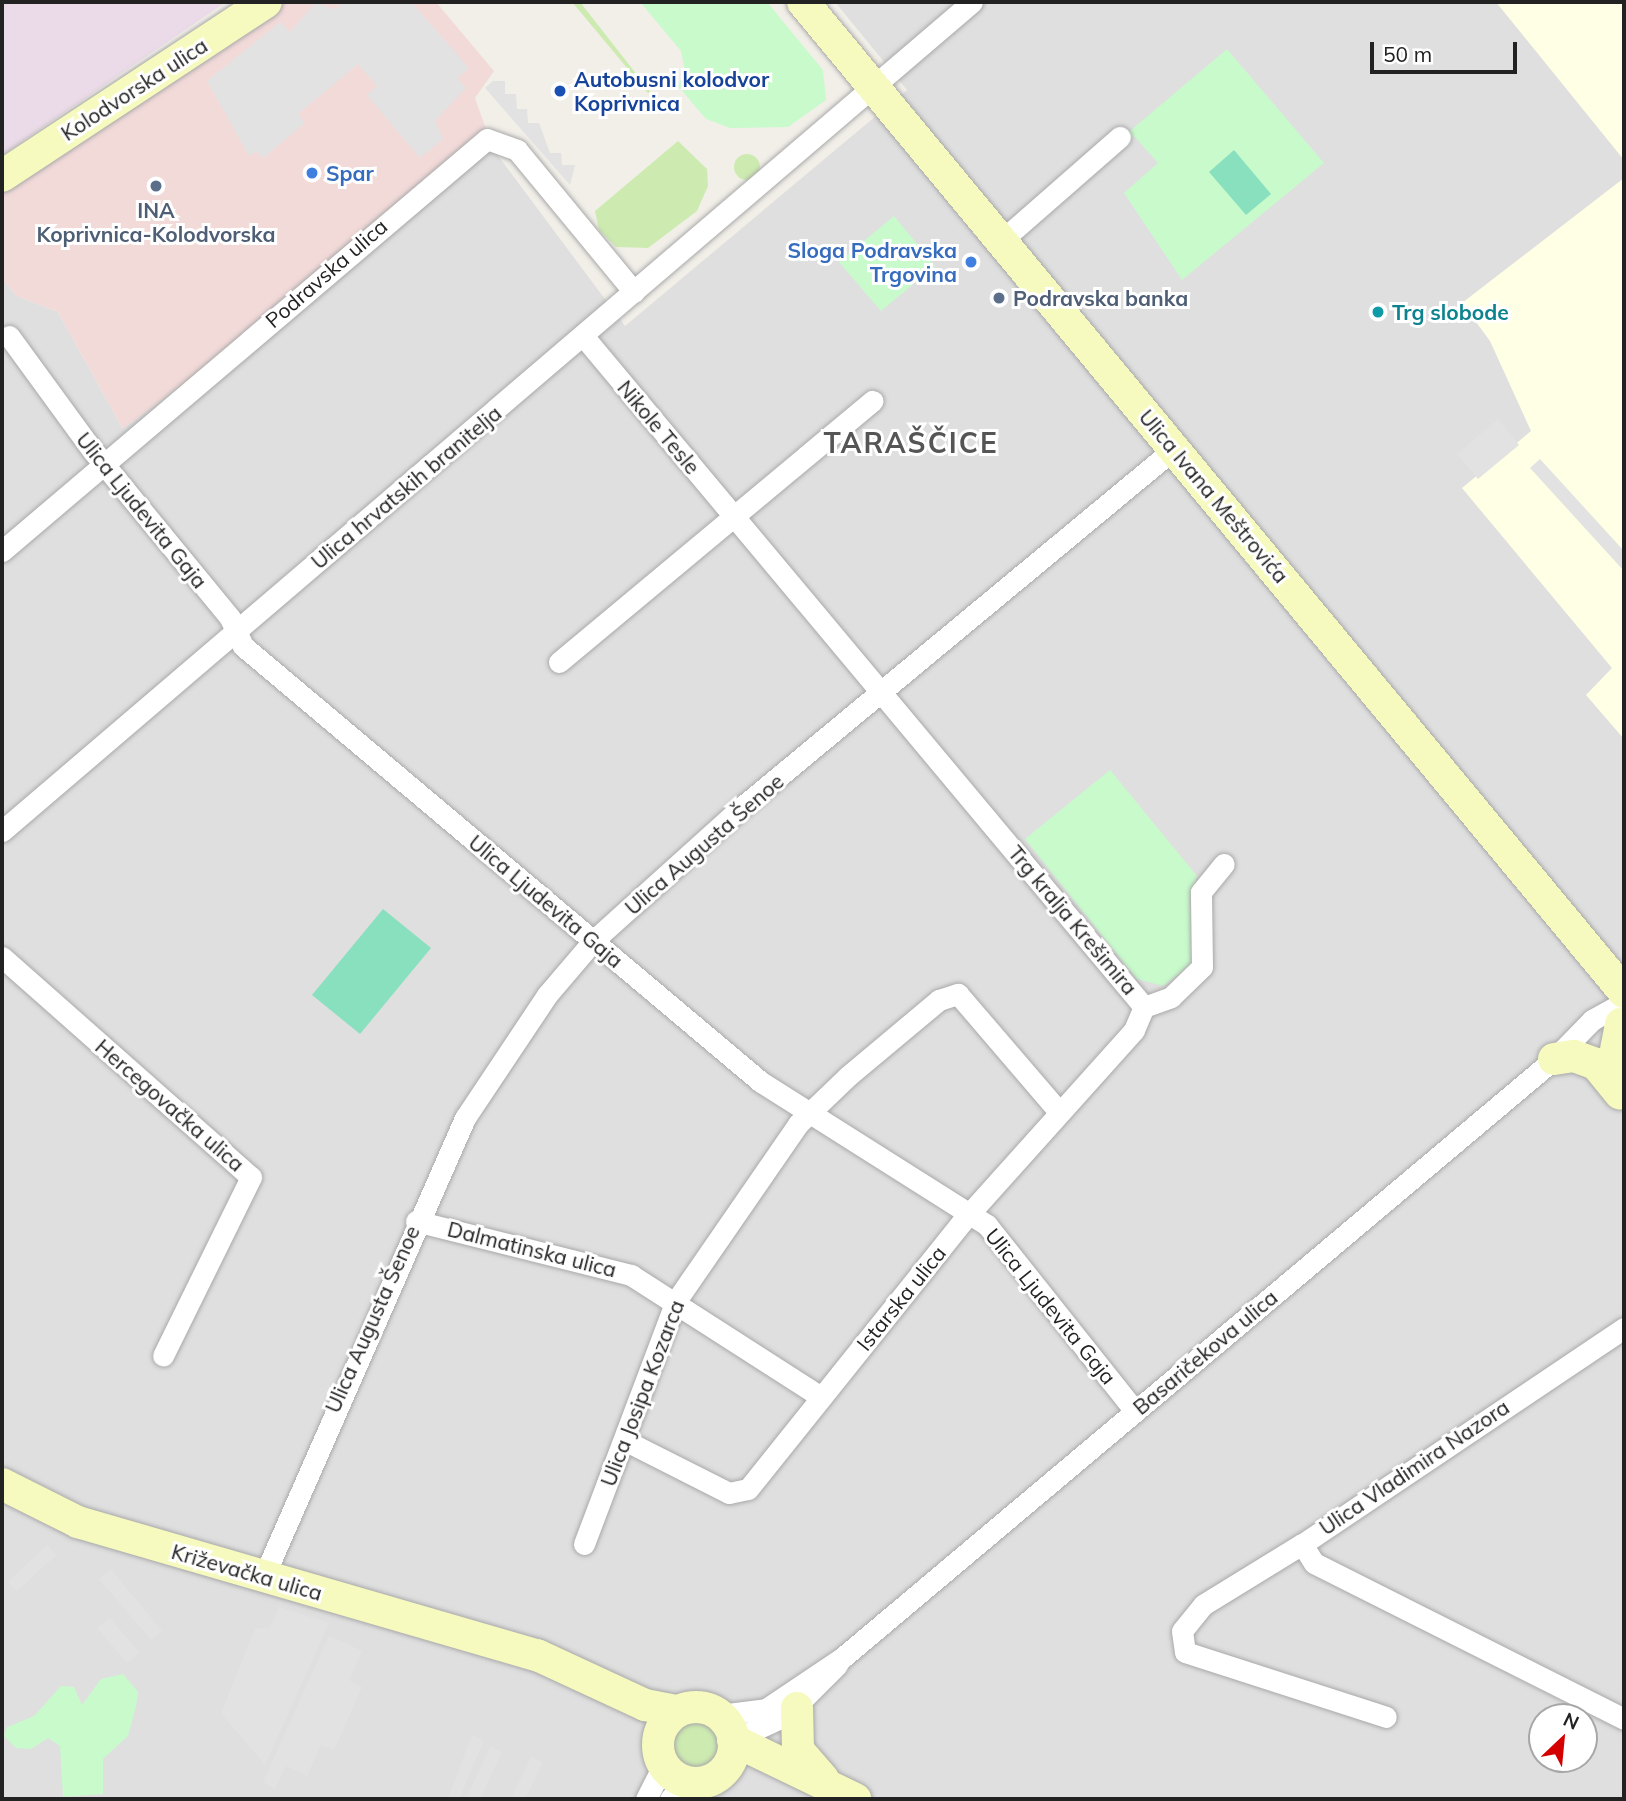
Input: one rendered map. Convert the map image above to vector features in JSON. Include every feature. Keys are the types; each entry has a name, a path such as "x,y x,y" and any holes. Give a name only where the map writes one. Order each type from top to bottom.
{"main road":[{"name":"Kolodvorska ulica","path":"2,176 266,2"},
{"name":"Ulica Ivana Meštrovića","path":"803,2 1175,448 1622,1008"},
{"path":"1622,1008 1614,1060 1623,1092"},
{"path":"1560,1051 1596,1064 1623,1092"},
{"name":"Križevačka ulica","path":"2,1484 78,1522 498,1647 537,1655 645,1705 677,1711"},
{"name":"Križevačka ulica","path":"498,1647 634,1720 669,1771"},
{"path":"699,1707 727,1728 845,1794 752,1771 724,1770 706,1781 669,1771 677,1711 699,1707"},
{"path":"797,1708 798,1750 845,1794"},
{"path":"724,1770 727,1728"}],"street":[{"name":"Ulica hrvatskih branitelja","path":"2,831 584,337 972,2"},
{"path":"1001,241 1121,137"},
{"name":"Podravska ulica","path":"2,551 486,139 517,150 634,292"},
{"name":"Ulica Ljudevita Gaja","path":"9,336 104,464 236,631 243,646 761,1082 969,1214 995,1235 1135,1411"},
{"name":"Nikole Tesle","path":"584,337 881,694"},
{"path":"559,662 872,401"},
{"name":"Ulica Augusta Šenoe","path":"264,1576 416,1221 505,1050 593,941 881,694 1175,448"},
{"name":"Trg kralja Krešimira","path":"881,694 1144,1007 1171,997 1202,967 1202,892 1224,864"},
{"name":"Hercegovačka ulica","path":"2,957 251,1177 163,1356"},
{"name":"Ulica Josipa Kozarca","path":"584,1544 626,1441 676,1301 810,1113 929,1007 958,994 1059,1112"},
{"name":"Istarska ulica","path":"626,1441 739,1494 969,1214 1134,1030 1144,1007"},
{"name":"Basaričekova ulica","path":"727,1728 766,1709 842,1658 1560,1051 1622,1008"},
{"name":"Dalmatinska ulica","path":"416,1221 596,1261 676,1301 821,1397"},
{"name":"Ulica Vladimira Nazora","path":"1624,1328 1302,1544 1314,1563 1624,1719"},
{"path":"1302,1544 1203,1605 1182,1631 1185,1652 1386,1717"},
{"name":"Basaričekova ulica","path":"727,1728 765,1730 797,1708 842,1658"},
{"path":"646,1799 669,1771"}],"shaded area":[{"path":"2,2 226,2 2,155"},
{"path":"285,2 436,2 494,71 475,98 493,149 123,429 58,312 17,296 2,279 2,190"},
{"path":"316,2 332,9 340,7 337,2 411,2 469,68 457,78 466,88 435,121 443,139 420,158 367,95 377,86 358,64 298,114 305,123 263,158 256,151 249,156 207,81 280,22 290,32"},
{"path":"835,2 1624,2 1624,1799 2,1799 2,279 17,296 58,312 123,429 493,149 625,326 907,90"},
{"path":"1496,2 1624,2 1624,160"},
{"path":"493,81 505,81 505,94 516,94 517,109 527,109 528,123 539,123 550,153 561,153 562,165 575,165 570,185 485,88"},
{"path":"1624,178 1624,739 1586,695 1612,668 1462,488 1531,431 1490,341 1462,303"},
{"path":"1498,419 1519,445 1478,479 1457,454"},
{"path":"1540,459 1624,551 1624,571 1530,468"},
{"path":"47,1545 56,1555 17,1591 8,1582"},
{"path":"111,1569 162,1631 151,1640 99,1579"},
{"path":"279,1607 329,1623 265,1765 221,1713 255,1629 270,1627"},
{"path":"110,1618 140,1653 127,1663 97,1628"},
{"path":"329,1636 362,1651 349,1680 362,1687 334,1750 321,1745 307,1776 286,1766 275,1789 263,1782"},
{"path":"472,1735 484,1740 459,1799 448,1799"},
{"path":"490,1747 502,1752 480,1799 466,1799"},
{"path":"531,1757 543,1762 525,1799 511,1799"}],"green space":[{"path":"572,2 580,2 652,94 648,93"},
{"path":"640,2 767,2 823,70 826,100 788,127 730,128 706,119 678,86 685,71 681,51"},
{"path":"1227,49 1324,163 1182,280 1124,193 1158,163 1135,137 1124,136"},
{"path":"678,141 707,169 708,186 697,211 648,248 616,247 599,230 595,211"},
{"path":"1234,150 1271,194 1246,215 1209,172"},
{"path":"747,154 756,158 760,167 756,176 747,180 738,176 734,167 738,158"},
{"path":"894,216 935,266 881,311 839,262"},
{"path":"1110,770 1197,876 1189,901 1196,939 1191,965 1163,986 1137,979 1025,839"},
{"path":"383,909 431,948 360,1034 312,995"},
{"path":"123,1674 138,1692 136,1706 128,1736 103,1759 103,1794 63,1797 60,1746 48,1738 31,1749 16,1748 4,1736 7,1727 34,1716 61,1686 74,1687 82,1705 101,1679"},
{"path":"695,1717 714,1725 722,1744 714,1763 695,1771 676,1763 668,1744 676,1725"}],"place":[{"name":"Autobusni kolodvor Koprivnica","path":"560,91"},
{"name":"Spar","path":"312,173"},
{"name":"INA Koprivnica-Kolodvorska","path":"156,186"},
{"name":"Sloga Podravska Trgovina","path":"971,262"},
{"name":"Podravska banka","path":"999,298"},
{"name":"Trg slobode","path":"1378,312"}],"district":[{"name":"TARAŠČICE","path":"911,443"}]}
